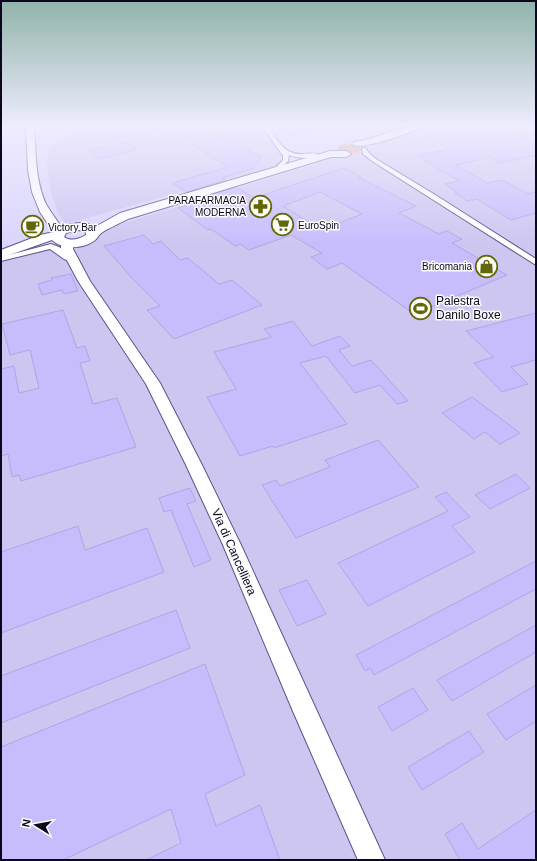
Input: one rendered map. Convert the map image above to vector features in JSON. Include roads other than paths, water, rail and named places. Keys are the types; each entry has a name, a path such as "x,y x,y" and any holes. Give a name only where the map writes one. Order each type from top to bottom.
{"main road":[{"path":"65,242 77,227 279,166"},
{"path":"1,254 27,245 65,242 90,238 93,233 124,216 290,166"},
{"path":"77,227 90,229 93,233"}],"street":[{"name":"Via di Cancelliera","path":"33,166 37,190 45,213 65,242 84,281 153,383 194,465 232,544 300,701 372,860"},
{"path":"384,166 435,197 536,263"},
{"path":"1,259 50,246 55,247 68,259 65,242"}],"place":[{"name":"PARAFARMACIA MODERNA","path":"261,206"},
{"name":"EuroSpin","path":"283,225"},
{"name":"Victory Bar","path":"33,227"},
{"name":"Bricomania","path":"487,266"},
{"name":"Palestra Danilo Boxe","path":"421,308"}]}
